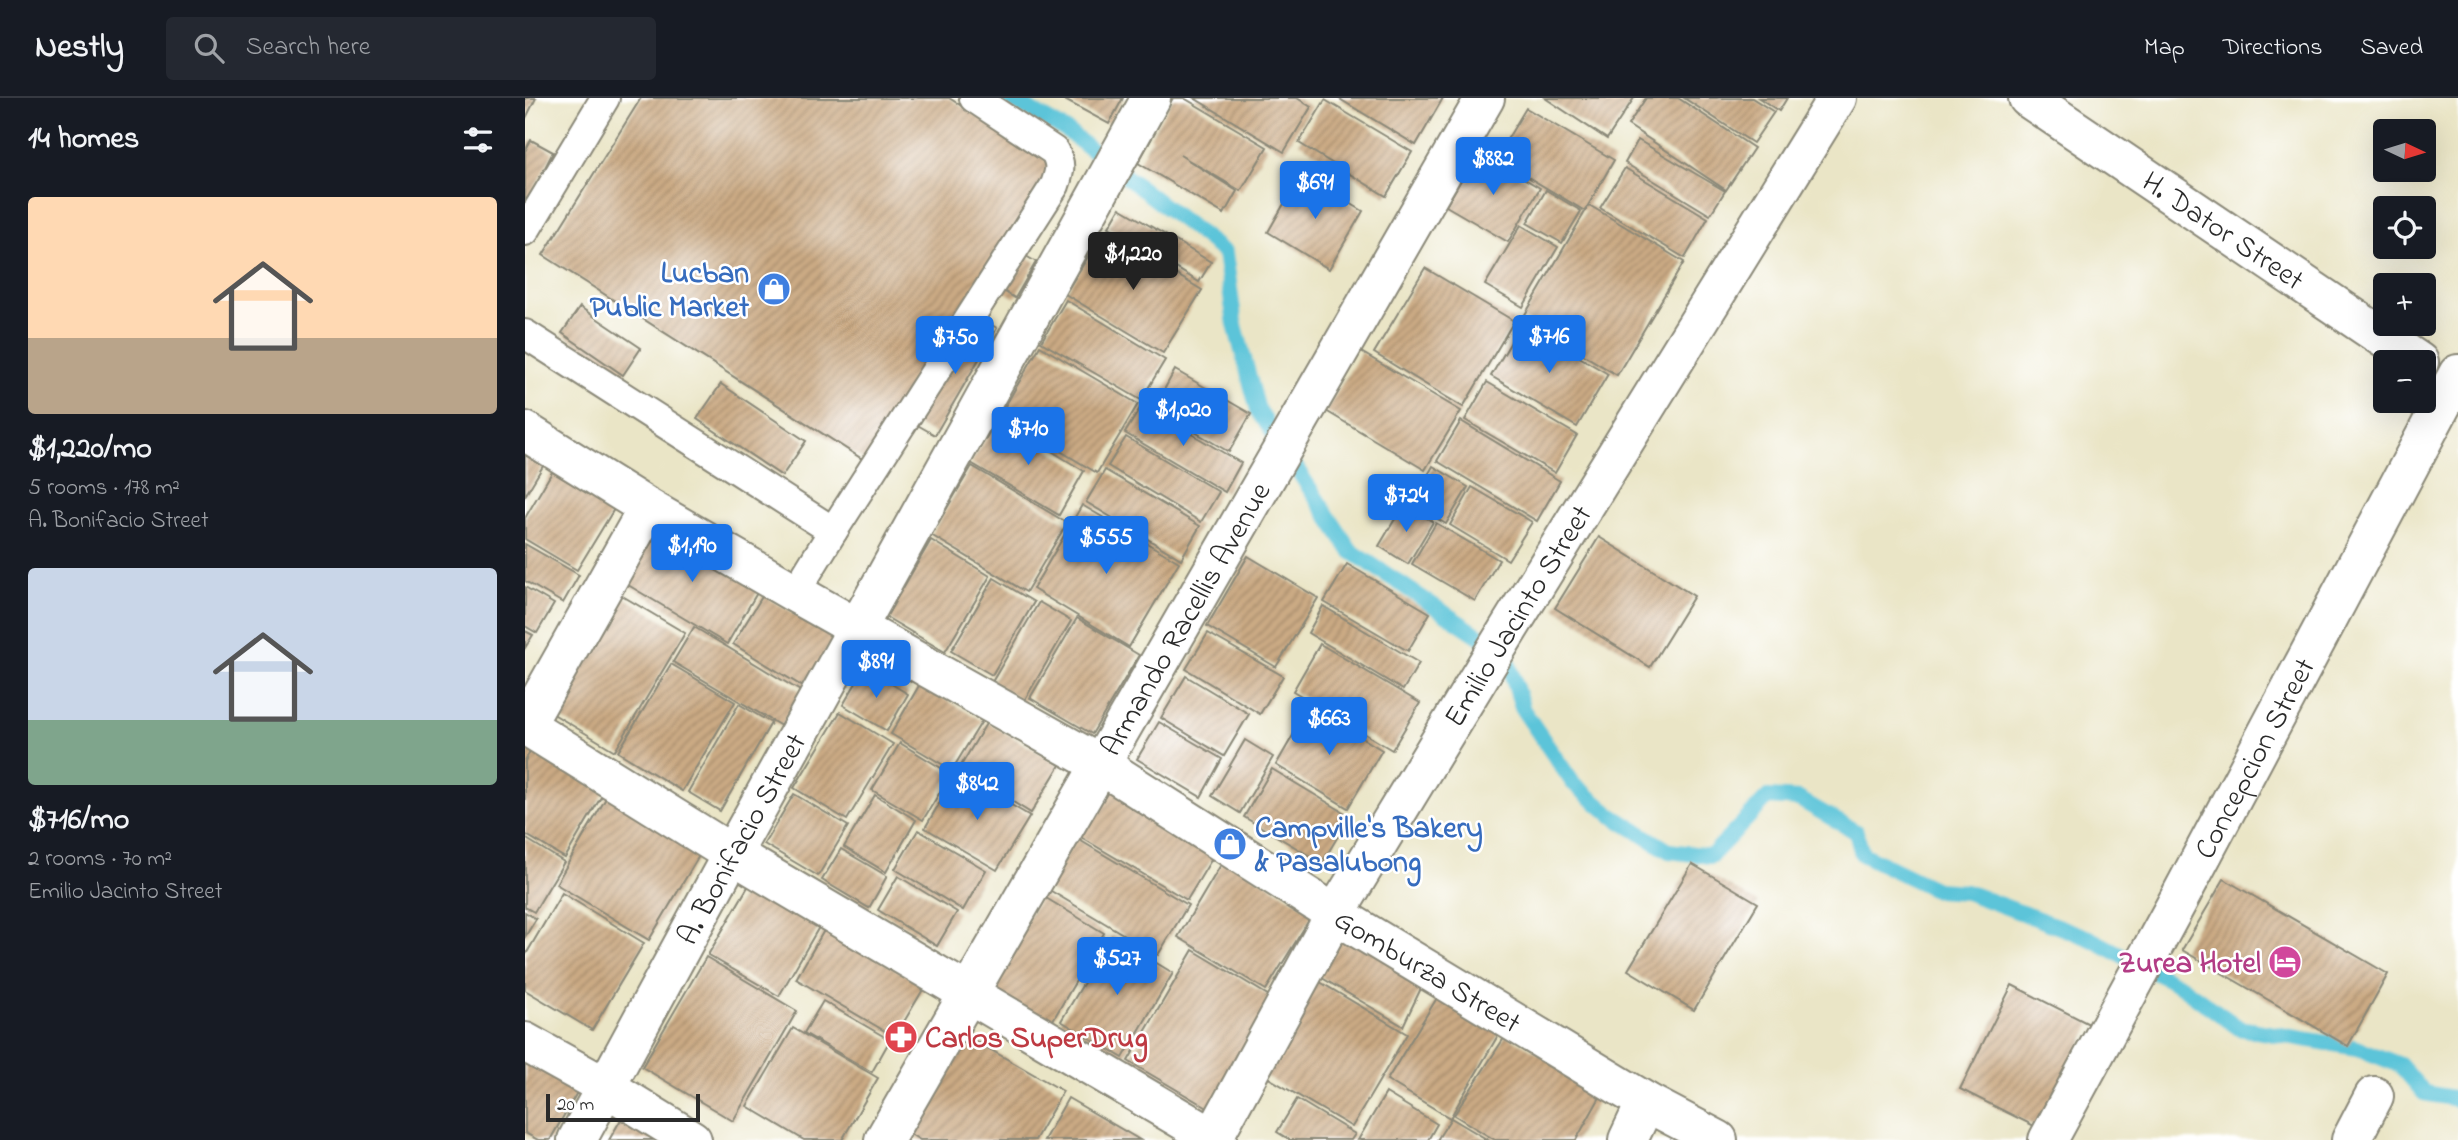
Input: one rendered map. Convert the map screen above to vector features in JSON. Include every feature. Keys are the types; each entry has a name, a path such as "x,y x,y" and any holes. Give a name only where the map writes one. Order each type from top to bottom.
{"street":[{"name":"Armando Racellis Avenue","path":"884,1140 1485,98"},
{"name":"Emilio Jacinto Street","path":"1214,1139 1335,914 1837,98"},
{"name":"H. Dator Street","path":"2028,98 2401,350"},
{"name":"A. Bonifacio Street","path":"577,1140 731,854 1142,113"},
{"name":"Concepcion Street","path":"2048,1140 2179,899 2445,375"},
{"name":"Gomburza Street","path":"525,431 648,508 1101,765 1335,914 1646,1102 1718,1140"},
{"path":"648,508 525,725 731,854 1214,1139"},
{"path":"525,1042 606,1087 692,1140"},
{"path":"2351,1140 2374,1096"},
{"path":"1628,1140 1646,1102"}],"lane":[{"path":"525,231 605,98"},
{"path":"795,593 1055,185 1060,162 1054,151 974,98"},
{"path":"525,334 833,531"}],"building":[{"path":"525,98 536,98 525,120"},
{"path":"641,98 949,98 1053,164 867,462 543,255"},
{"path":"1061,98 1123,98 1109,124"},
{"path":"1173,98 1184,98 1267,147 1241,191 1180,155 1237,191 1224,214 1138,163"},
{"path":"1194,98 1297,98 1311,107 1284,152"},
{"path":"1338,98 1443,98 1416,145"},
{"path":"1545,98 1634,98 1607,139"},
{"path":"1646,98 1678,98 1754,148 1726,190 1628,125"},
{"path":"1684,98 1752,98 1774,112 1753,143"},
{"path":"1759,98 1787,98 1779,111"},
{"path":"1325,100 1412,152 1386,196 1299,143"},
{"path":"1526,108 1614,160 1585,211 1496,158"},
{"path":"531,140 553,152 525,207 525,151"},
{"path":"1638,140 1725,191 1710,215 1625,163"},
{"path":"1478,151 1540,188 1508,242 1446,206"},
{"path":"1625,168 1708,218 1685,258 1600,208"},
{"path":"1301,174 1363,211 1329,269 1268,232"},
{"path":"1546,190 1581,211 1562,243 1527,223"},
{"path":"1589,205 1684,262 1617,375 1523,318"},
{"path":"1120,208 1211,262 1199,282 1109,227"},
{"path":"1521,225 1558,247 1523,307 1485,285"},
{"path":"1104,231 1202,290 1163,353 1065,294"},
{"path":"1016,250 1036,262 1015,298 995,286"},
{"path":"1425,268 1514,321 1463,407 1374,353"},
{"path":"1066,300 1165,360 1141,400 1041,342"},
{"path":"580,307 641,348 623,375 562,333"},
{"path":"976,316 997,328 935,435 914,423"},
{"path":"1522,323 1608,374 1577,427 1491,376"},
{"path":"1040,346 1138,404 1097,473 1000,415"},
{"path":"1361,352 1461,411 1425,470 1326,411"},
{"path":"1175,370 1251,414 1229,452 1154,408"},
{"path":"1487,382 1577,435 1555,473 1465,420"},
{"path":"721,384 806,441 782,476 697,419"},
{"path":"1142,405 1241,463 1225,492 1125,433"},
{"path":"998,418 1084,471 1059,515 971,463"},
{"path":"1461,421 1560,481 1537,521 1437,461"},
{"path":"1126,437 1219,492 1201,522 1108,466"},
{"path":"525,455 543,466 525,496"},
{"path":"972,466 1067,523 1026,592 931,535"},
{"path":"1433,466 1468,487 1446,524 1412,504"},
{"path":"1105,470 1200,526 1181,559 1086,502"},
{"path":"552,472 614,509 577,570 525,539 525,518"},
{"path":"1472,487 1532,522 1508,560 1450,525"},
{"path":"1404,504 1433,522 1408,564 1379,546"},
{"path":"1082,505 1179,562 1129,647 1033,589"},
{"path":"1436,523 1499,560 1475,601 1412,564"},
{"path":"657,524 761,586 727,644 623,582"},
{"path":"1599,537 1694,596 1650,667 1555,608"},
{"path":"931,540 990,576 945,652 886,617"},
{"path":"525,544 579,575 563,603 525,581"},
{"path":"1248,556 1318,598 1276,667 1207,626"},
{"path":"1347,564 1430,613 1408,651 1324,602"},
{"path":"994,578 1034,602 992,675 951,651"},
{"path":"525,587 554,604 537,633 525,626"},
{"path":"614,591 685,633 615,751 545,709"},
{"path":"763,595 835,637 805,688 733,644"},
{"path":"1039,602 1071,621 1024,701 992,682"},
{"path":"1323,606 1419,663 1403,690 1308,633"},
{"path":"1077,618 1139,655 1092,734 1030,698"},
{"path":"694,627 802,692 781,726 673,662"},
{"path":"525,631 533,635 525,648"},
{"path":"1208,633 1283,676 1260,714 1186,669"},
{"path":"1320,644 1420,703 1392,750 1293,691"},
{"path":"671,664 735,702 682,791 618,752"},
{"path":"865,668 908,694 887,731 843,705"},
{"path":"1186,676 1249,714 1224,756 1161,718"},
{"path":"920,684 982,721 952,770 891,734"},
{"path":"739,704 771,723 720,811 688,792"},
{"path":"1310,706 1382,750 1348,808 1276,765"},
{"path":"840,712 893,744 847,820 794,788"},
{"path":"987,722 1060,765 1031,813 959,769"},
{"path":"1159,722 1222,759 1201,797 1137,759"},
{"path":"1245,740 1273,757 1240,813 1212,796"},
{"path":"900,743 951,774 923,820 872,790"},
{"path":"531,749 604,792 565,858 525,834 525,761"},
{"path":"1272,769 1350,816 1322,863 1244,817"},
{"path":"957,773 1030,816 997,870 925,828"},
{"path":"1110,779 1220,845 1187,900 1077,835"},
{"path":"609,793 703,849 649,940 556,884"},
{"path":"794,794 848,826 818,876 764,844"},
{"path":"875,795 916,820 886,872 844,847"},
{"path":"918,830 986,870 963,910 895,869"},
{"path":"525,838 564,862 534,912 525,907"},
{"path":"1076,838 1188,905 1158,955 1046,888"},
{"path":"841,849 887,876 869,908 822,880"},
{"path":"1225,858 1314,912 1266,990 1178,937"},
{"path":"1692,864 1758,903 1694,1010 1628,970"},
{"path":"898,876 957,912 937,946 878,910"},
{"name":"Zurea Hotel","path":"2224,879 2388,974 2348,1046 2182,950"},
{"path":"749,885 819,927 779,996 708,955"},
{"path":"562,893 644,943 592,1030 525,990 525,956"},
{"path":"1041,895 1104,933 1050,1025 987,987"},
{"path":"525,912 536,919 525,937"},
{"path":"826,927 925,986 895,1037 796,979"},
{"path":"1344,929 1424,982 1403,1026 1317,975"},
{"path":"1112,936 1173,973 1123,1058 1061,1021"},
{"path":"1193,950 1281,1003 1216,1113 1128,1061"},
{"path":"706,957 797,1011 733,1121 642,1067"},
{"path":"1315,979 1407,1034 1352,1127 1260,1073"},
{"path":"2012,985 2091,1025 2040,1129 1960,1089"},
{"path":"1443,988 1504,1025 1450,1118 1387,1080"},
{"path":"823,1001 890,1040 872,1072 804,1033"},
{"path":"793,1028 878,1078 842,1140 804,1140 747,1106"},
{"path":"963,1034 1063,1091 1035,1140 920,1140 907,1132"},
{"path":"1506,1035 1604,1090 1576,1140 1495,1140 1454,1115"},
{"path":"525,1046 584,1080 550,1140 538,1140 525,1133"},
{"path":"1386,1093 1437,1124 1428,1140 1358,1140"},
{"path":"1068,1098 1140,1140 1044,1140"},
{"path":"1297,1099 1355,1134 1351,1140 1290,1140 1277,1132"},
{"path":"630,1104 690,1140 609,1140"},
{"path":"1451,1118 1488,1140 1437,1140"}],"waterway":[{"path":"1009,98 1067,131 1225,253 1235,325 1258,410 1351,551 1505,653 1523,710 1573,783 1611,815 1669,851 1711,856 1768,797 1799,799 1856,832 1862,854 1936,890 1966,892 2089,938 2181,986 2239,1028 2357,1048 2400,1065 2424,1093 2458,1099"}],"place":[{"name":"Lucban Public Market","path":"774,289"},
{"name":"Campville's Bakery & Pasalubong","path":"1230,844"},
{"name":"Zurea Hotel","path":"2285,962"},
{"name":"Carlos SuperDrug","path":"901,1037"}]}
